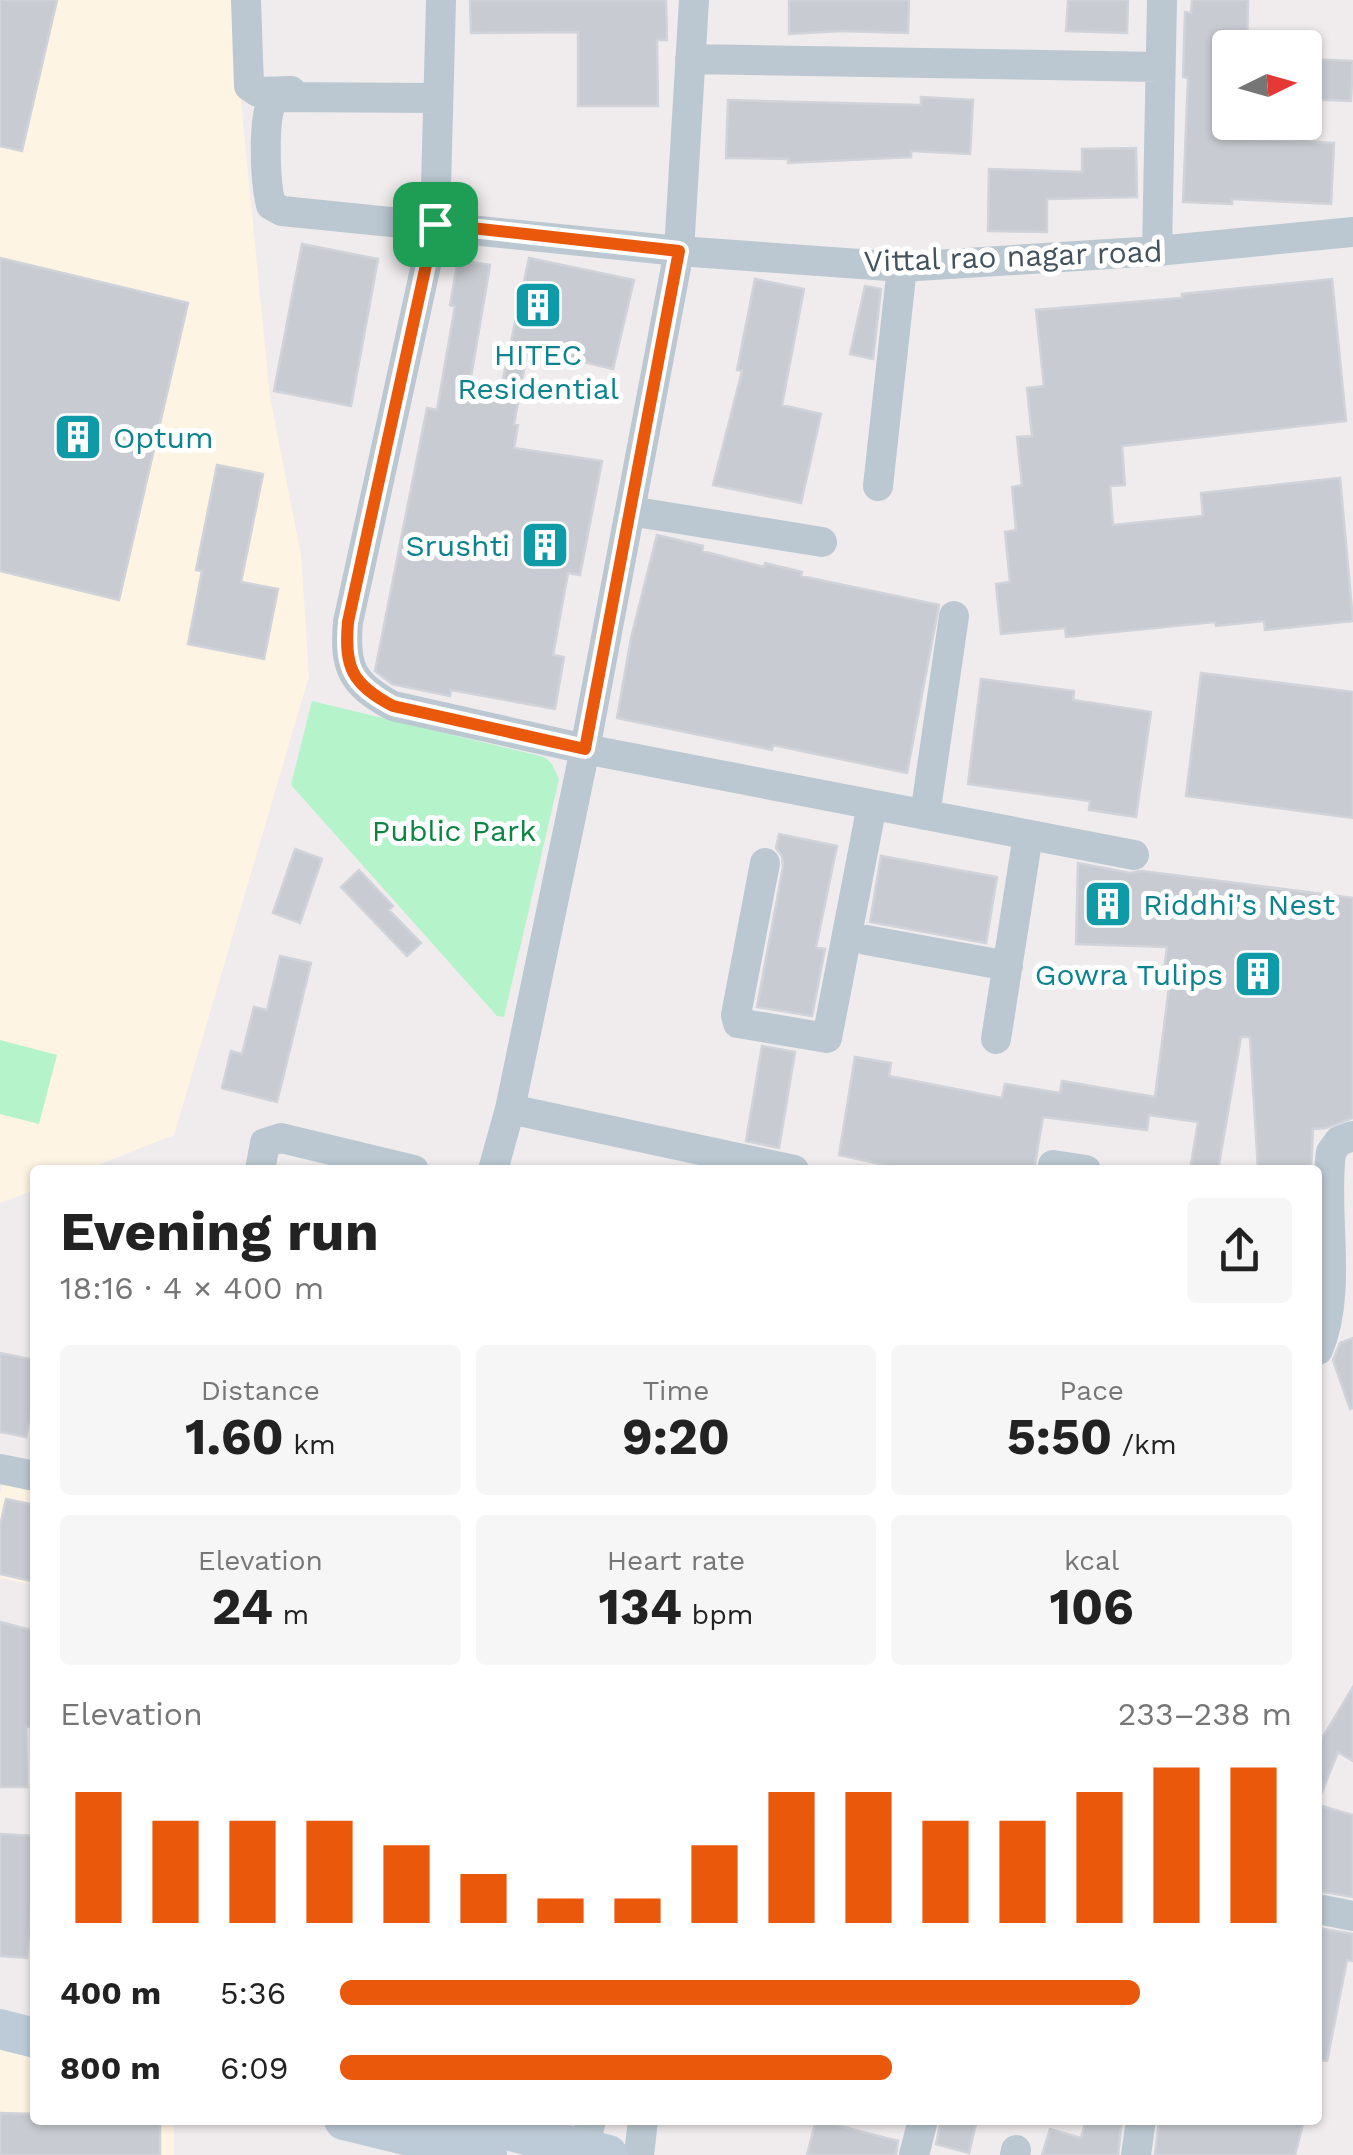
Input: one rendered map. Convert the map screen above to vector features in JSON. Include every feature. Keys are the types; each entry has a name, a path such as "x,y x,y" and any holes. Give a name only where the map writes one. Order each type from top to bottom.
{"main road":[{"path":"0,2004 30,2011"},
{"path":"0,2030 30,2037"},
{"path":"408,2125 594,2142"},
{"path":"446,2128 487,2155"}],"street":[{"path":"246,0 250,86 254,90 438,92"},
{"path":"441,0 435,224 348,622 346,649 352,675 370,694 393,706 585,749 1134,855"},
{"path":"495,1165 585,749 679,251 694,0"},
{"path":"1157,251 1162,0"},
{"path":"690,59 1160,68"},
{"name":"Vittal rao nagar road","path":"438,92 274,97 268,111 266,187 270,204 282,210 679,251 902,267 1157,251 1353,232"},
{"path":"878,486 902,267"},
{"path":"630,511 822,542"},
{"path":"926,815 954,616"},
{"path":"765,863 736,1015 738,1022 824,1039 829,1035 872,805"},
{"path":"996,1040 1028,835"},
{"path":"866,940 1008,966"},
{"path":"510,1109 771,1165"},
{"path":"1322,1339 1342,1255 1330,1152 1338,1141 1353,1136"},
{"path":"261,1165 265,1143 281,1138 393,1165"},
{"path":"0,1469 30,1475"},
{"path":"1322,1910 1353,1916"},
{"path":"639,2155 643,2125"},
{"path":"914,2155 922,2125"},
{"path":"1136,2155 1140,2125"}],"shaded area":[{"path":"0,0 231,0 270,397 301,555 309,676 174,1135 98,1165 30,1165 30,1192 0,1203"},
{"path":"4,1474 30,1479 30,1584 0,1578 0,1494"},
{"path":"0,2034 30,2038 30,2125 174,2125 174,2155 0,2155"}],"green space":[{"name":"Public Park","path":"312,701 544,757 552,764 559,779 504,1017 497,1016 291,785"},
{"path":"0,1040 57,1055 39,1124 0,1114"}],"building":[{"path":"0,0 57,0 22,151 0,146"},
{"path":"470,0 666,0 667,40 657,40 658,106 578,106 578,32 471,33"},
{"path":"789,0 909,0 908,33 789,34"},
{"path":"1068,0 1128,0 1127,33 1066,31"},
{"path":"1192,0 1248,0 1247,30 1212,30 1212,140 1334,143 1331,204 1232,199 1232,204 1183,202 1188,78 1183,77 1185,12 1191,13"},
{"path":"1322,60 1353,61 1351,101 1322,100"},
{"path":"921,97 973,100 970,154 911,151 911,157 788,163 788,159 726,158 728,100 921,105"},
{"path":"1136,148 1137,197 1047,199 1047,232 988,231 989,169 1082,172 1082,149"},
{"path":"302,244 378,259 351,406 274,391"},
{"name":"Optum","path":"0,258 188,303 119,600 0,571"},
{"path":"529,258 634,280 613,369 528,349 514,424 518,425 514,448 602,461 580,575 568,573 553,655 564,657 555,709 451,690 450,696 392,684 375,671 427,408 437,410 455,306 450,305 458,260 490,265 470,383 501,388"},
{"path":"755,279 804,289 782,405 821,414 801,503 713,485 742,371 737,370"},
{"path":"1332,279 1346,421 1122,446 1125,485 1110,486 1113,525 1203,516 1201,493 1340,478 1353,621 1265,630 1264,621 1066,637 1065,628 1001,634 996,584 1010,582 1005,532 1016,530 1012,487 1022,485 1017,437 1032,436 1027,388 1044,386 1036,310 1182,298 1182,294"},
{"path":"865,286 881,289 873,359 850,354"},
{"path":"217,465 263,474 241,582 278,589 264,659 188,644 202,571 196,570"},
{"path":"657,535 764,567 765,563 802,572 801,576 939,605 907,773 617,718 631,638"},
{"path":"1201,673 1353,692 1353,818 1186,796"},
{"path":"981,679 1074,691 1073,700 1151,712 1136,817 1089,810 1090,801 968,784"},
{"path":"779,834 837,846 816,947 825,949 812,1016 757,1007 783,867 776,848"},
{"path":"295,849 322,859 300,923 273,913"},
{"path":"881,856 997,877 986,943 870,922"},
{"path":"1078,863 1130,873 1142,871 1353,898 1353,1118 1313,1129 1311,1165 1258,1165 1250,1037 1241,1037 1219,1165 1191,1165 1198,1122 1149,1115 1147,1130 1043,1117 1035,1165 885,1165 839,1155 855,1057 891,1063 889,1076 1002,1098 1005,1084 1060,1093 1062,1081 1155,1097 1169,987 1162,986 1167,947 1076,944"},
{"path":"359,870 393,906 389,910 421,943 407,956 341,887"},
{"path":"280,956 311,963 277,1102 222,1088 231,1051 242,1054 254,1007 267,1010"},
{"path":"762,1046 795,1052 779,1148 746,1141"},
{"path":"1353,1338 1350,1409 1333,1360 1340,1343"},
{"path":"0,1353 30,1359 30,1417 26,1437 0,1432"},
{"path":"6,1499 30,1504 30,1581 0,1574 0,1526"},
{"path":"0,1622 30,1630 30,1727 26,1727 27,1787 0,1787"},
{"path":"1353,1687 1353,1761 1338,1752 1322,1792 1322,1738"},
{"path":"1322,1806 1353,1815 1353,1897 1322,1892"},
{"path":"0,1834 30,1836 27,1958 0,1956"},
{"path":"1322,1929 1353,1934 1353,1961 1347,1960 1327,2061 1322,2060"},
{"path":"0,2113 30,2114 30,2125 160,2125 160,2155 0,2155"},
{"path":"815,2125 836,2125 898,2141 896,2155 807,2155"},
{"path":"940,2125 976,2125 969,2153 936,2144"},
{"path":"1085,2125 1121,2125 1118,2155 1042,2155 1050,2129 1081,2138"},
{"path":"1158,2125 1303,2125 1295,2155 1155,2155"}],"place":[{"name":"HITEC Residential","path":"538,305"},
{"name":"Optum","path":"78,437"},
{"name":"Srushti","path":"545,545"},
{"name":"Riddhi's Nest","path":"1108,904"},
{"name":"Gowra Tulips","path":"1258,974"}],"route":[{"path":"435,224 679,251 585,749 393,706 370,694 352,675 346,649 348,622 435,224"}]}
